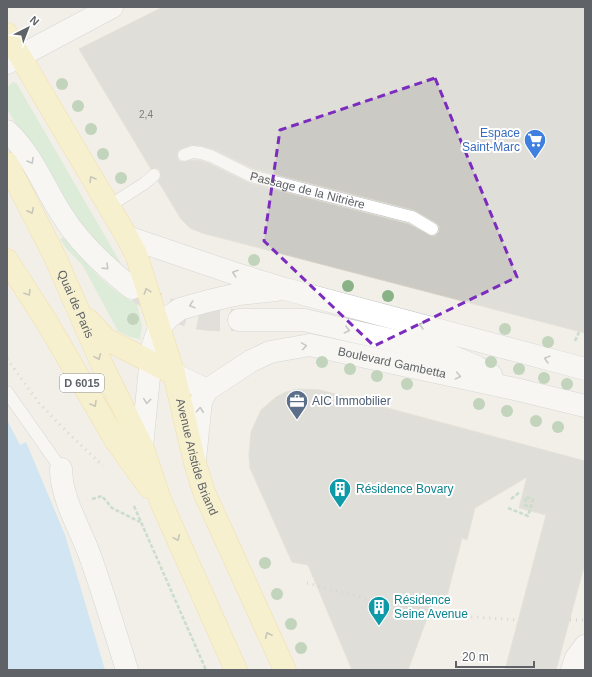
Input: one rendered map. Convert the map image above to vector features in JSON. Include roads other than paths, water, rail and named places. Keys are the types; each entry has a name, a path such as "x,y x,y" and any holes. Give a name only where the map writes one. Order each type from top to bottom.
{"main road":[{"path":"7,34 13,60 127,237"},
{"name":"Quai de Paris","path":"7,164 54,257 104,369 142,446"},
{"name":"Avenue Aristide Briand","path":"127,237 136,254 174,374 195,463 207,499 285,670"},
{"name":"D 6015","path":"7,260 48,324 116,441 161,502"},
{"path":"77,308 106,339 174,374"},
{"name":"D 6015","path":"142,446 161,502 235,669"}],"street":[{"path":"13,60 112,7"},
{"path":"7,131 28,156 63,216 85,246 108,269 132,288"},
{"path":"127,237 226,271 286,289 585,369"},
{"path":"142,446 152,348 159,328 168,317 180,309 196,304 239,294 286,289"},
{"path":"239,320 304,320 438,351 477,367 515,389"},
{"name":"Boulevard Gambetta","path":"207,390 251,361 270,352 310,344 585,406"},
{"path":"174,374 207,390 201,400 195,463"},
{"path":"61,469 61,480 64,492 91,558 127,670"},
{"path":"572,670 576,658 585,646"}],"lane":[{"name":"Passage de la Nitrière","path":"184,155 193,152 201,153 211,156 251,176 412,217 432,229"},
{"path":"108,206 145,183 154,175"},
{"path":"7,392 61,469"}],"water":[{"path":"7,420 20,445 26,442 65,535 105,670 7,670"}],"tunnel":[{"path":"138,292 153,301 184,315 210,320 239,320"}],"railway":[{"path":"7,359 39,403 103,466"},
{"path":"307,583 387,604 459,616 518,620"},
{"path":"570,620 585,620"}],"place":[{"name":"Espace Saint-Marc","path":"535,160"},
{"name":"AIC Immobilier","path":"297,420"},
{"name":"Résidence Bovary","path":"340,508"},
{"name":"Résidence Seine Avenue","path":"379,626"}]}
